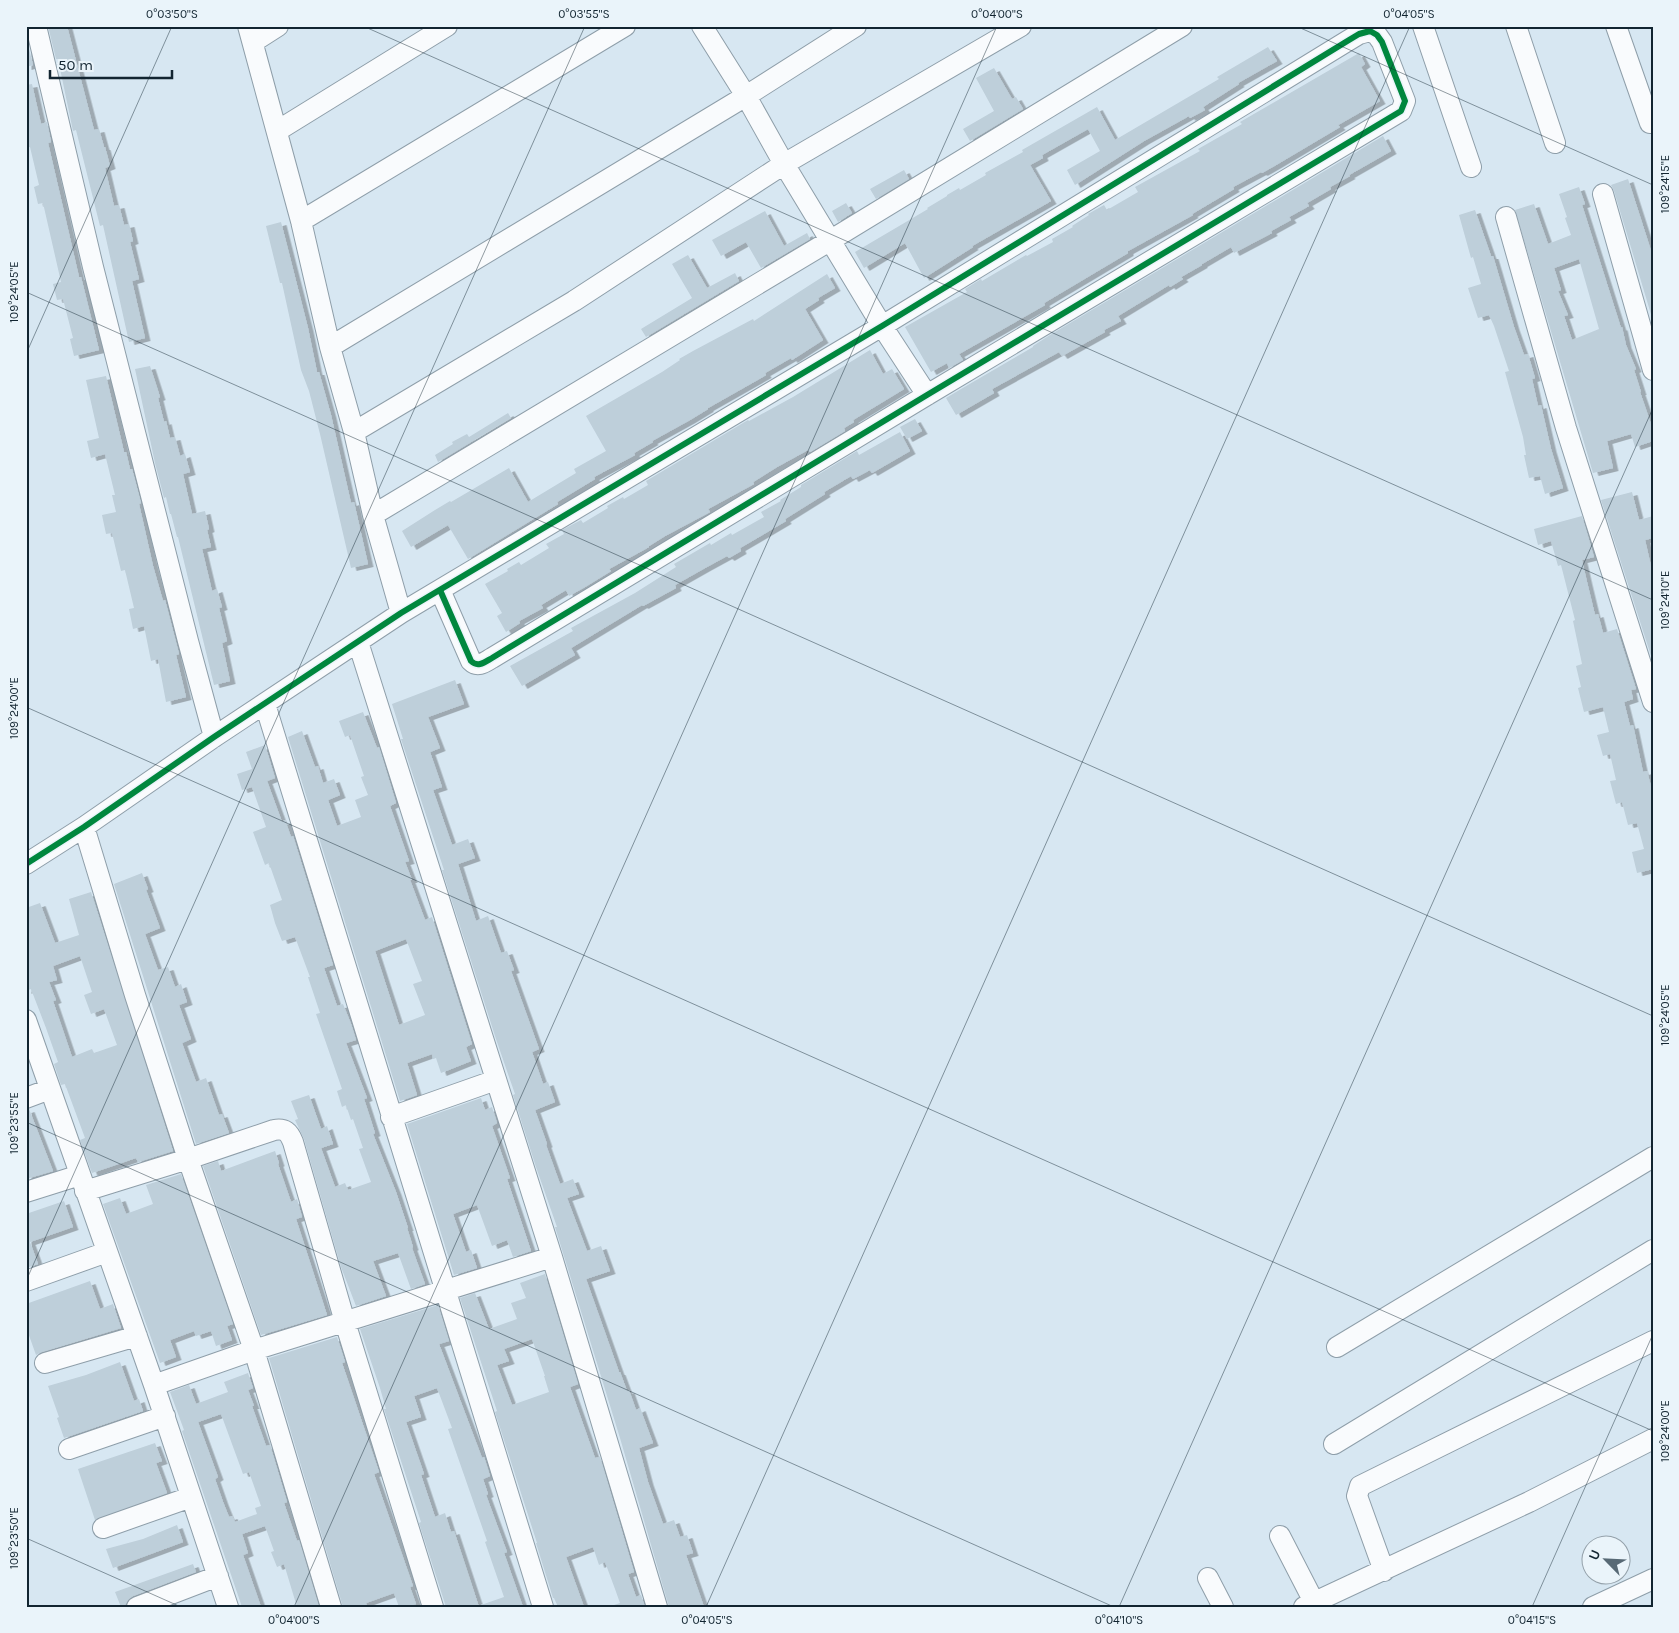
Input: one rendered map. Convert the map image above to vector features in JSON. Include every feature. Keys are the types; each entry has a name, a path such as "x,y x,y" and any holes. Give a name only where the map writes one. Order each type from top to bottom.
{"street":[{"path":"36,26 93,267 214,736"},
{"path":"278,26 250,34 301,221 330,347 354,432 373,515 401,613"},
{"path":"277,131 447,26"},
{"path":"301,221 625,26"},
{"path":"702,26 746,96 784,164 882,326 927,395"},
{"path":"330,347 746,96 856,26"},
{"path":"354,432 574,301 784,164 1021,26"},
{"path":"373,515 831,240 1182,26"},
{"path":"1423,26 1470,167"},
{"path":"1516,26 1555,143"},
{"path":"1616,26 1650,123"},
{"path":"26,864 84,827 214,736 401,613 882,326 1340,45 1371,28 1382,42 1405,101 1400,111 481,664 475,664 471,661 440,590"},
{"path":"1603,194 1653,370"},
{"path":"1506,217 1566,428 1653,702"},
{"path":"358,642 552,1257 657,1607"},
{"path":"265,704 543,1607"},
{"path":"84,827 135,995 188,1159 254,1350 330,1607"},
{"path":"26,1020 165,1416 228,1607"},
{"path":"391,1117 496,1080"},
{"path":"26,1098 50,1089"},
{"path":"26,1192 83,1183 188,1159 274,1130 287,1131 293,1142 345,1322 433,1607"},
{"path":"1337,1347 1653,1158"},
{"path":"1334,1444 1653,1250"},
{"path":"26,1281 107,1252"},
{"path":"154,1385 254,1350 552,1257"},
{"path":"45,1363 137,1336"},
{"path":"1384,1570 1357,1496 1360,1486 1653,1341"},
{"path":"69,1449 165,1416"},
{"path":"1280,1536 1309,1604 1529,1502 1653,1439"},
{"path":"104,1528 191,1497"},
{"path":"137,1607 218,1576"},
{"path":"1208,1578 1223,1607"},
{"path":"1593,1607 1653,1579"}],"building":[{"path":"48,26 67,26 94,130 99,129 110,166 105,168 114,206 119,205 124,225 129,224 133,241 130,242 139,279 132,281 145,338 129,342 103,225 100,226 76,130 73,131 58,59 56,59"},
{"path":"28,45 33,65 26,67 26,46"},
{"path":"1268,47 1277,61 1238,83 1203,107 1205,110 1190,118 1189,116 1144,141 1075,185 1067,170 1100,151 1088,129 1042,155 1043,158 1030,165 1051,201 972,246 924,278 905,243 864,268 855,252 928,209 947,195 986,175 985,173 1023,152 1022,150 1097,107 1115,140 1219,79 1217,77"},
{"path":"1359,53 1365,64 1361,67 1380,101 1338,125 1340,127 1276,165 1233,187 1234,189 1193,215 1128,251 1128,253 1044,303 1045,305 959,354 963,360 949,368 947,363 931,372 905,327 967,292 965,289 981,279 982,281 1026,255 1053,242 1052,239 1073,227 1088,214 1104,205 1107,210 1138,192 1135,187 1200,151 1198,149 1242,124 1240,122"},
{"path":"994,68 1012,99 1016,97 1023,109 970,141 963,129 994,111 976,78"},
{"path":"32,84 41,124 47,122 51,142 48,143 79,277 81,277 99,350 74,356 70,339 73,338 63,299 57,300 53,284 61,282 43,203 38,204 34,187 39,185 30,147 26,148 26,85"},
{"path":"1383,136 1391,151 1330,187 1331,189 1307,203 1309,206 1289,217 1291,220 1271,231 1272,233 1234,253 1231,247 1181,277 1183,279 1170,287 1169,285 1118,316 1121,321 1104,330 1105,332 1062,356 1059,352 992,389 994,393 956,415 946,398"},
{"path":"904,170 909,179 876,199 870,189"},
{"path":"1628,179 1653,257 1653,321 1611,185"},
{"path":"1579,187 1585,204 1582,205 1622,327 1626,345 1636,369 1634,370 1640,392 1653,430 1653,441 1635,447 1631,434 1607,441 1613,468 1593,473 1515,210 1534,204 1548,244 1571,235 1559,194","holes":["1579,259 1599,329 1572,340 1564,316 1568,315 1558,291 1561,290 1554,268"]},
{"path":"846,203 852,213 838,222 832,211"},
{"path":"1475,210 1491,256 1493,256 1524,355 1528,354 1535,378 1532,379 1538,406 1541,405 1551,449 1563,488 1545,494 1540,476 1529,478 1524,455 1526,455 1523,437 1505,372 1509,371 1494,326 1489,315 1478,318 1468,288 1481,284 1473,257 1471,258 1459,215"},
{"path":"765,211 784,246 807,233 810,239 761,268 746,242 721,256 712,240"},
{"path":"281,222 308,328 317,372 319,372 331,415 351,503 354,502 368,564 351,568 320,434 309,391 301,370 282,283 280,283 266,226"},
{"path":"688,255 707,288 735,273 739,281 646,337 641,329 692,298 672,264"},
{"path":"827,274 835,288 818,298 819,300 805,309 823,340 652,441 634,453 635,455 594,477 595,479 557,502 558,504 468,559 448,525 411,547 402,531 509,468 528,502 576,473 574,469 606,451 586,416 662,372 693,351 753,319 754,321"},
{"path":"870,350 883,374 892,369 904,389 853,420 854,422 844,428 845,431 810,452 808,450 777,467 753,482 754,484 708,509 710,512 609,569 611,571 585,587 569,596 566,590 541,605 543,608 519,621 520,623 506,632 497,616 502,613 485,584 508,571 507,569 519,562 521,565 549,548 546,544 564,534 562,530 581,520 583,523 608,508 607,506 623,497 624,499 648,485 646,481 748,420 793,397"},
{"path":"150,366 170,438 175,437 180,456 185,454 190,472 183,474 192,514 205,511 209,529 207,530 211,547 202,549 212,591 217,589 222,607 219,608 227,641 222,643 230,681 214,685 178,537 166,497 164,498 155,463 135,369"},
{"path":"106,376 124,452 126,452 130,469 132,469 141,503 139,504 153,566 163,601 165,600 179,654 176,655 186,697 166,702 158,659 151,661 144,626 133,629 129,609 134,608 125,570 121,571 112,533 106,534 102,515 116,512 112,495 115,495 105,454 91,458 87,441 99,438 86,380"},
{"path":"508,413 511,418 438,462 435,455 453,444 452,442 467,434 469,437"},
{"path":"915,419 922,431 907,439 900,427"},
{"path":"900,432 910,451 872,473 870,470 853,479 851,476 824,492 825,494 785,519 786,521 740,548 741,551 729,558 727,556 675,585 676,588 642,605 571,648 575,655 522,686 510,666 573,631 571,628 635,593 676,567 674,564 710,543 711,545 731,533 732,535 764,517 761,512 857,451 859,455"},
{"path":"1632,492 1639,520 1653,516 1653,538 1645,540 1651,566 1653,565 1653,662 1601,500"},
{"path":"1582,516 1594,557 1582,560 1595,615 1598,614 1603,633 1617,629 1636,689 1631,690 1633,699 1624,702 1630,726 1633,725 1643,772 1647,771 1653,794 1653,869 1637,873 1632,852 1644,849 1637,823 1628,825 1622,802 1616,804 1610,781 1616,780 1610,754 1603,756 1597,735 1609,732 1603,707 1584,712 1578,688 1581,687 1576,666 1582,664 1573,621 1575,620 1561,565 1558,566 1551,541 1538,545 1534,529"},
{"path":"455,680 464,704 428,717 440,748 430,752 442,787 433,790 452,845 468,839 475,858 458,864 476,921 488,916 501,953 507,951 514,970 511,971 539,1049 532,1052 543,1084 548,1082 555,1102 535,1110 560,1184 573,1179 579,1194 567,1198 587,1251 601,1246 610,1271 586,1279 619,1372 627,1391 629,1390 636,1410 640,1408 653,1443 639,1448 648,1482 663,1524 674,1520 680,1537 687,1535 693,1553 686,1555 704,1607 669,1607 620,1438 555,1227 557,1227 536,1167 513,1095 515,1094 401,739 403,739 392,704"},
{"path":"363,712 377,748 379,747 396,803 390,806 409,861 405,862 412,880 410,880 425,920 432,917 472,1044 466,1047 471,1061 441,1073 436,1058 433,1059 432,1054 407,1063 417,1095 400,1101 288,737 302,731 315,767 318,766 323,783 334,779 340,795 328,800 337,826 361,817 355,800 368,795 361,777 364,776 350,735 345,737 339,721","holes":["406,939 422,981 413,984 425,1015 399,1025 375,951"]},
{"path":"265,745 275,778 267,781 282,822 285,820 291,837 293,836 333,965 324,968 337,1006 343,1004 356,1040 346,1043 367,1098 364,1099 375,1133 373,1134 396,1192 408,1228 412,1248 425,1284 411,1289 398,1253 373,1261 386,1296 356,1306 341,1267 304,1139 295,1120 298,1119 291,1101 309,1095 321,1129 327,1126 333,1144 321,1148 335,1187 345,1183 348,1190 371,1182 359,1149 363,1148 353,1119 351,1120 346,1105 342,1107 337,1091 342,1089 316,1014 320,1013 308,977 310,977 295,937 282,941 275,923 270,905 282,900 269,863 265,865 253,832 266,827 252,787 242,790 237,774 252,769 246,752"},
{"path":"142,873 160,928 145,934 158,970 168,967 175,987 181,984 187,1002 179,1005 191,1039 182,1043 196,1082 206,1078 219,1115 222,1114 229,1133 196,1144 114,884"},
{"path":"91,892 173,1151 138,1162 136,1158 92,1173 80,1140 85,1138 65,1084 61,1085 54,1064 58,1062 46,1028 31,989 26,991 26,908 40,903 55,943 79,935 69,899","holes":["80,956 92,992 84,995 91,1014 104,1009 117,1045 94,1053 92,1049 72,1057 53,1001 56,1000 49,982 57,980 53,966"]},
{"path":"481,1098 485,1110 492,1107 497,1123 492,1126 510,1178 507,1179 531,1251 513,1257 507,1240 492,1246 477,1205 453,1214 466,1252 471,1250 477,1268 454,1275 407,1124"},
{"path":"29,1109 53,1171 26,1179 26,1110"},
{"path":"275,1151 291,1202 297,1199 302,1217 296,1219 327,1315 261,1335 203,1166 218,1161 221,1171"},
{"path":"181,1174 233,1324 227,1326 232,1340 216,1346 211,1331 196,1336 194,1331 170,1340 176,1357 160,1363 103,1204 120,1198 126,1214 153,1204 146,1185"},
{"path":"64,1201 73,1227 30,1242 38,1264 26,1268 26,1214"},
{"path":"545,1274 578,1384 570,1387 595,1458 600,1457 634,1572 628,1574 636,1597 641,1595 645,1607 614,1607 614,1605 620,1603 605,1562 599,1565 593,1547 566,1557 584,1607 558,1607 553,1598 495,1412 497,1411 460,1298 475,1293 489,1329 517,1319 511,1303 526,1298 520,1283","holes":["532,1339 549,1392 512,1405 497,1365 509,1361 504,1349"]},
{"path":"90,1281 100,1309 113,1304 121,1328 36,1355 26,1327 26,1304"},
{"path":"438,1305 449,1341 439,1344 482,1458 484,1457 490,1476 483,1479 488,1494 486,1495 507,1552 504,1553 523,1607 481,1607 481,1605 504,1597 485,1542 487,1541 448,1429 452,1428 437,1388 414,1396 421,1417 406,1422 424,1474 421,1475 435,1517 445,1513 451,1532 454,1531 479,1607 446,1607 419,1523 421,1522 384,1409 386,1409 380,1388 360,1329"},
{"path":"337,1337 345,1362 342,1363 379,1472 374,1474 413,1586 410,1587 416,1604 407,1607 399,1607 394,1593 366,1603 367,1607 343,1607 269,1358"},
{"path":"120,1362 134,1401 139,1399 143,1411 64,1438 48,1386 86,1375"},
{"path":"248,1373 253,1388 248,1390 254,1406 252,1406 266,1446 270,1445 287,1502 284,1503 297,1541 299,1540 319,1607 297,1607 284,1564 277,1567 271,1552 274,1551 265,1526 242,1534 248,1553 243,1555 261,1607 242,1607 170,1392 189,1385 196,1404 228,1392 224,1382","holes":["221,1414 243,1474 249,1472 261,1506 255,1508 257,1514 235,1522 232,1516 229,1517 223,1502 215,1479 218,1477 198,1422"]},
{"path":"155,1443 162,1461 156,1463 167,1493 95,1520 78,1469"},
{"path":"177,1525 183,1542 113,1568 106,1549 143,1539"},
{"path":"193,1564 196,1572 133,1596 121,1607 115,1592"}],"cycle path":[{"path":"26,864 84,827 214,737 401,613 882,326 1359,34 1370,31 1377,35 1382,42 1405,101 1401,111 482,664 476,664 471,661 440,590"}]}
